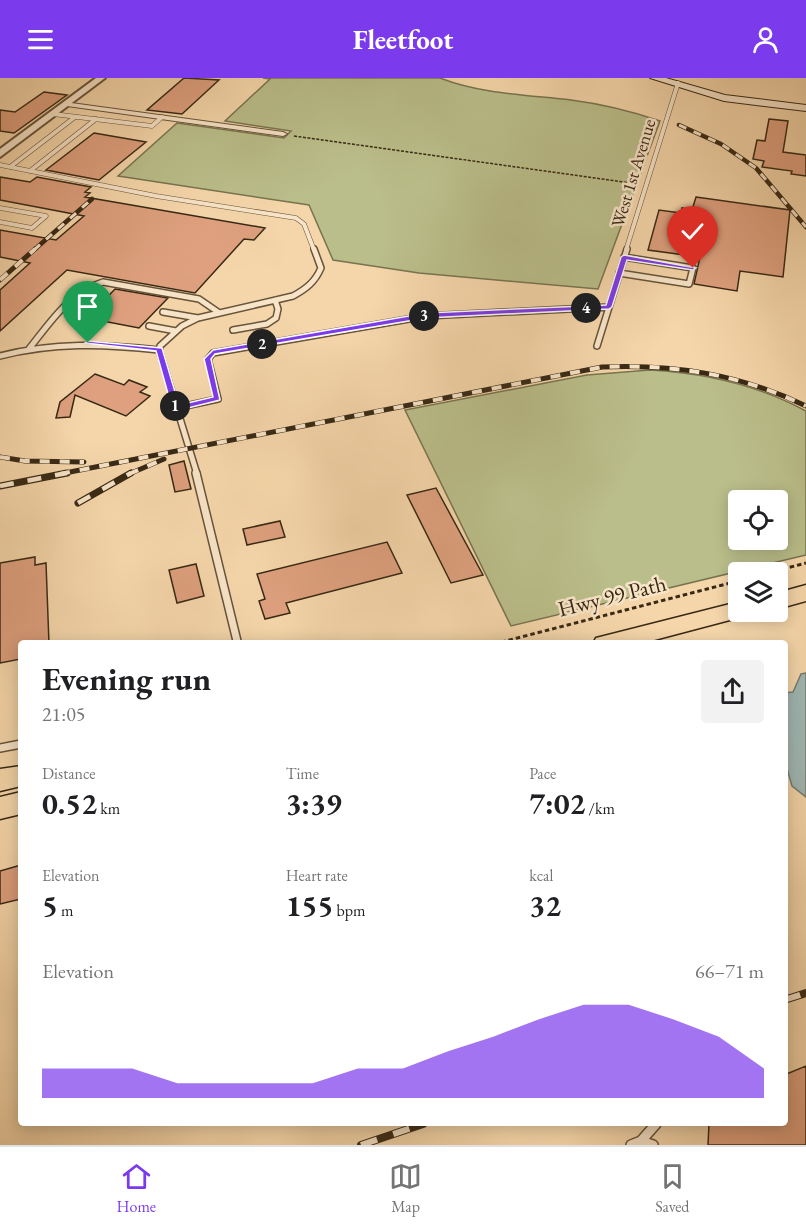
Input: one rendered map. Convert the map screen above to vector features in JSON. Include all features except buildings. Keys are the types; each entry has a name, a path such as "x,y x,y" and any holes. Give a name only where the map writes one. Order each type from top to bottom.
{"main road":[{"path":"655,78 679,81 724,98 806,108"},
{"path":"788,597 806,593"},
{"path":"620,640 728,613"},
{"path":"0,780 18,777"},
{"path":"0,808 18,804"}],"street":[{"path":"0,154 101,78"},
{"path":"67,104 283,134"}],"lane":[{"name":"West 1st Avenue","path":"597,346 679,81"},
{"path":"53,114 152,126 162,117"},
{"path":"10,167 75,117"},
{"path":"30,171 96,119"},
{"path":"0,165 156,196 296,218 304,224 321,268 318,276 306,289 275,300 198,318 176,331 160,346 159,350 191,450 237,640"},
{"path":"0,208 46,216 32,228 0,222"},
{"path":"619,273 689,284 693,268 624,257"},
{"path":"28,350 73,297 91,284 103,282 199,299 218,312"},
{"path":"233,330 267,324 276,318 278,309 275,300"},
{"path":"176,408 218,399 208,359 213,353 426,316 609,307"},
{"path":"163,312 198,318"},
{"path":"149,326 176,331"},
{"path":"0,356 60,344 88,343 159,350"},
{"path":"0,748 18,745"},
{"path":"636,1143 654,1126"},
{"path":"636,1143 653,1145"}],"path":[{"path":"283,134 647,185"},
{"path":"788,568 806,563"},
{"name":"Hwy 99 Path","path":"509,640 728,584"}],"green space":[{"path":"263,78 440,78 488,91 594,104 660,121 598,289 419,273 333,260 309,205 118,176 177,123 284,138 291,131 225,121 270,79"},
{"path":"650,370 710,377 750,387 806,411 806,555 777,562 728,562 728,574 511,626 405,410 587,375"}],"water":[{"path":"806,673 806,797 792,786 788,772 788,693 793,692 801,674"}],"railway":[{"path":"679,125 721,144 756,168 806,227"},
{"path":"34,250 92,199"},
{"path":"0,280 35,249"},
{"path":"60,474 602,367 655,367 706,373 756,386 806,406"},
{"path":"0,457 25,461 84,462"},
{"path":"130,474 164,459"},
{"path":"0,486 67,473"},
{"path":"78,503 130,474"},
{"path":"788,999 806,993"},
{"path":"361,1145 417,1126"}],"route":[{"path":"88,343 159,350 176,408 218,399 208,359 213,353 426,316 609,307 624,257 693,268"}]}
